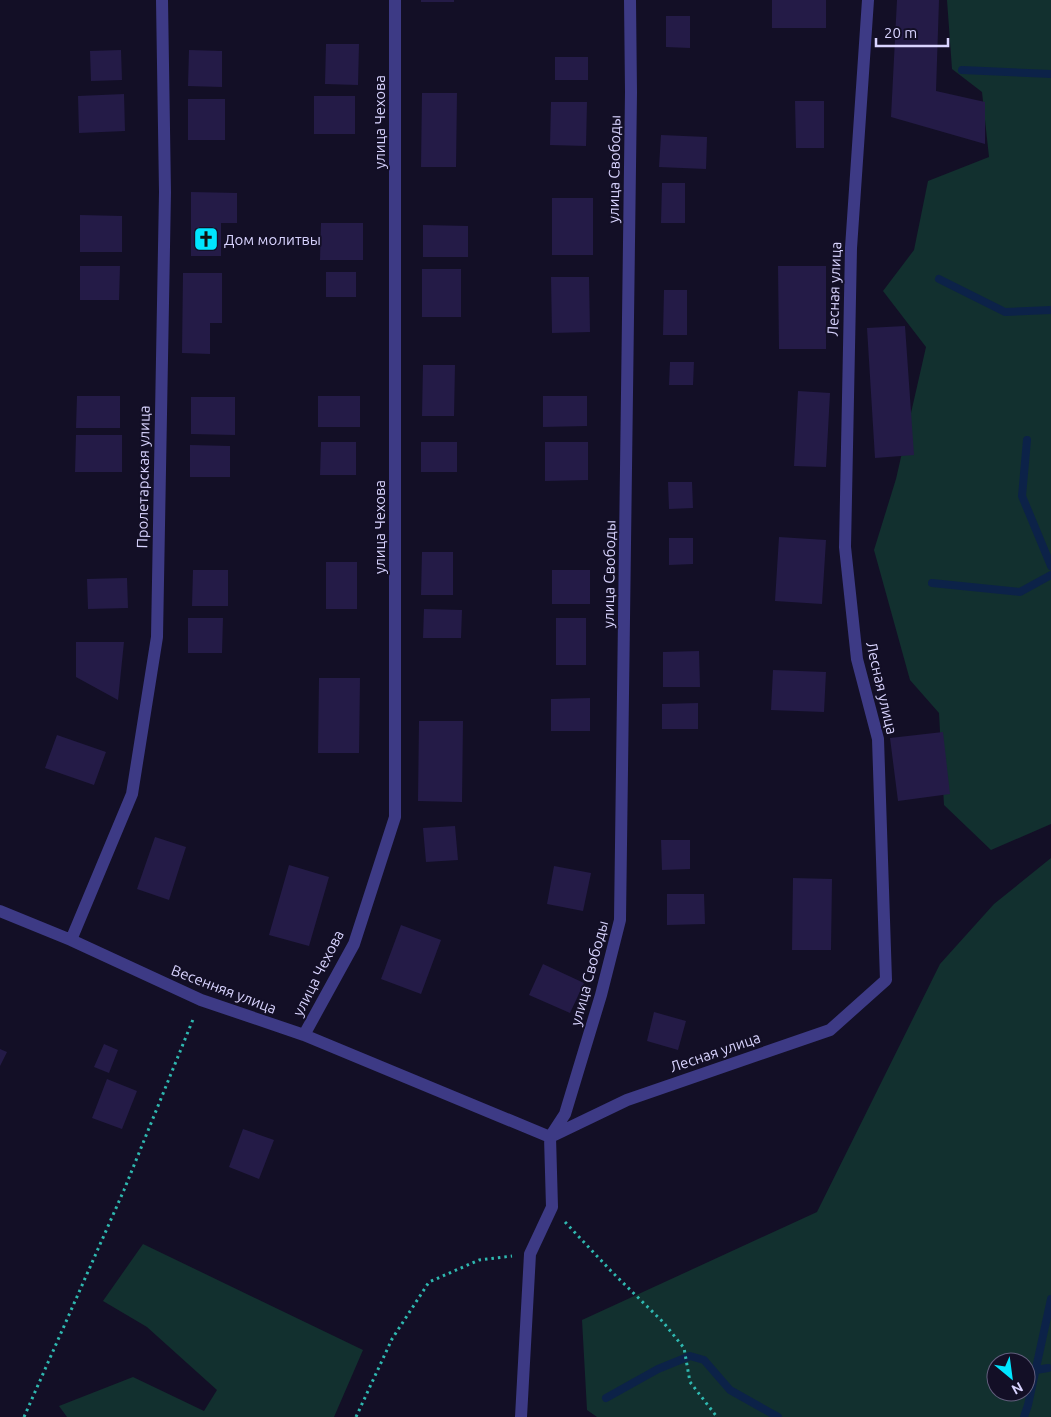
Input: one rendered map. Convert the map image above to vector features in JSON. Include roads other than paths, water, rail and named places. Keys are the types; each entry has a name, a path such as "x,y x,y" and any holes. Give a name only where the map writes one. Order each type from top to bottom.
{"street":[{"name":"Пролетарская улица","path":"71,940 132,794 157,637 165,192 162,0"},
{"name":"улица Чехова","path":"304,1035 354,944 396,817 395,0"},
{"name":"улица Свободы","path":"550,1137 565,1114 601,995 620,920 631,92 630,0"},
{"name":"Лесная улица","path":"550,1137 626,1100 830,1030 886,980 878,739 856,659 845,547 851,248 868,0"},
{"name":"Весенняя улица","path":"0,911 71,940 201,1000 304,1035 550,1137"},
{"path":"521,1417 530,1254 552,1207 550,1137"}],"waterway":[{"path":"962,70 1051,74"},
{"path":"939,279 1005,312 1051,310"},
{"path":"1027,440 1022,496 1051,566"},
{"path":"932,583 1020,592 1051,575"},
{"path":"1024,1417 1051,1299"},
{"path":"606,1398 658,1369 690,1356 704,1360 730,1390 778,1417"},
{"path":"1036,1370 1048,1368"}],"place":[{"name":"Дом молитвы","path":"206,239"}]}
